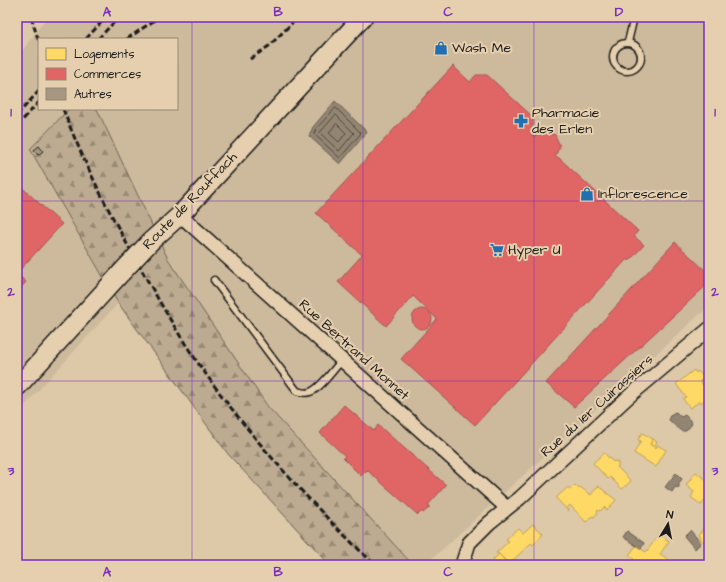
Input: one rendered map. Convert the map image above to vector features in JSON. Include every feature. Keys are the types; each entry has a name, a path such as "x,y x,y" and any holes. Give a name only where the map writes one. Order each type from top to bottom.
{"main road":[{"name":"Route de Rouffach","path":"17,387 121,273 151,241 180,215 363,17"}],"street":[{"name":"Rue Bertrand Monnet","path":"180,215 507,508"},
{"name":"Rue du 1er Cuirassiers","path":"462,565 469,543 489,523 627,398 709,329"}],"lane":[{"path":"628,42 634,17"},
{"path":"624,42 628,42 636,46 639,50 641,58 637,66 630,71 626,71 617,68 612,55 616,47 624,42"},
{"path":"214,280 297,391 305,393 311,392 324,381 342,360"}],"shaded area":[{"path":"47,17 709,17 709,307 425,565 413,565 268,407 168,259 97,110 178,110 178,38 38,38 38,110 68,110 30,149 118,303 17,414 17,58"}],"green space":[{"path":"68,110 97,110 168,259 268,407 413,565 330,565 228,454 118,303 30,149"}],"water":[{"path":"335,101 367,132 340,164 309,136 313,127"},
{"path":"676,412 681,417 685,415 692,424 686,431 681,431 669,420 669,417"},
{"path":"676,473 682,479 679,483 679,488 675,487 672,492 665,487"},
{"path":"690,530 701,543 695,549 684,536"},
{"path":"627,531 644,543 641,549 623,537"}],"building: Logements":[{"path":"694,370 696,373 698,371 704,378 700,381 709,393 709,397 690,408 683,399 686,397 676,384"},
{"path":"642,433 653,439 650,444 656,448 657,445 666,450 656,467 634,453 641,441 638,440"},
{"path":"653,439 657,442 654,447 650,444"},
{"path":"604,453 613,462 618,462 617,467 631,481 622,489 610,477 608,479 593,463"},
{"path":"696,472 709,482 709,487 707,490 709,492 709,496 701,505 691,497 694,492 686,485"},
{"path":"575,485 591,495 598,486 616,500 607,510 604,507 600,511 598,510 594,517 592,516 586,522 570,505 567,508 569,510 568,511 556,498 568,487 570,490"},
{"path":"533,524 543,534 533,545 531,543 509,564 498,553 496,553 509,541 506,539 518,528 523,533"},
{"path":"704,528 709,530 709,543 701,540 699,533 702,532"},
{"path":"659,535 669,541 660,554 677,565 638,565 632,561 634,559 629,555 636,546 646,552"},
{"path":"499,554 508,564 507,565 497,565 493,560"}],"building: Commerces":[{"name":"Hyper U","path":"453,66 470,82 476,75 487,75 533,117 532,135 535,136 543,130 555,135 560,146 555,156 557,158 558,157 638,231 634,236 644,245 629,261 627,259 475,425 401,359 437,319 413,296 386,326 338,282 362,255 316,213"},
{"path":"17,183 62,224 17,273"},
{"path":"675,242 709,274 709,283 574,407 546,383"},
{"path":"17,274 26,282 17,292"},
{"path":"422,309 429,312 432,319 429,326 422,329 415,326 412,319 415,312"},
{"path":"344,405 374,431 378,425 446,485 428,505 430,507 423,513 422,511 418,515 367,470 361,476 343,458 345,456 320,433"}],"building: Autres":[{"path":"39,146 43,151 38,155 34,150"}],"railway":[{"path":"31,17 38,39"},
{"path":"87,38 106,17"},
{"path":"99,38 119,17"},
{"path":"128,38 159,17"},
{"path":"250,59 269,46 298,17"},
{"path":"17,115 38,92"},
{"path":"17,126 38,103"},
{"path":"63,110 89,170 120,230 163,308 195,358 242,422 284,472 329,520 375,565"}],"place":[{"name":"Wash Me","path":"441,48"},
{"name":"Pharmacie des Erlen","path":"521,121"},
{"name":"Inflorescence","path":"587,194"},
{"name":"Hyper U","path":"497,250"}]}
